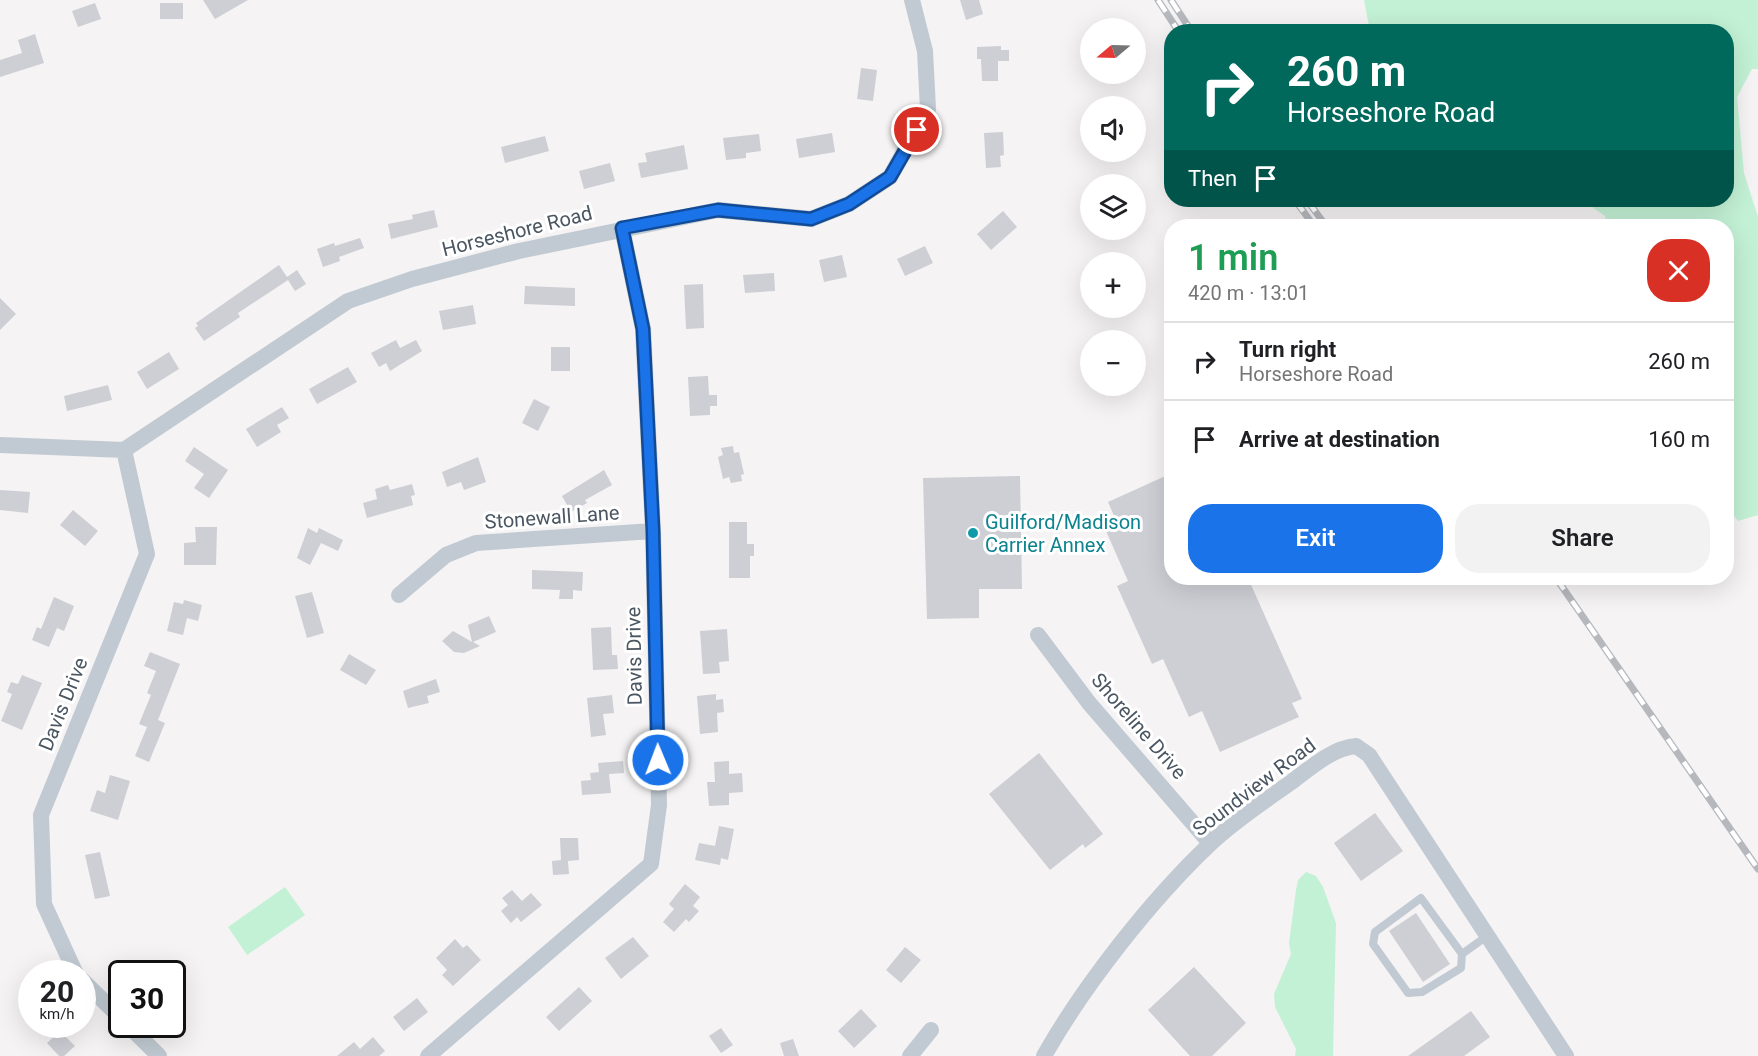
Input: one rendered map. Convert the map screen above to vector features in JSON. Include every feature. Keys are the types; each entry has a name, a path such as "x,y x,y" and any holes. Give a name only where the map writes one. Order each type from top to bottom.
{"street":[{"name":"Horseshore Road","path":"123,450 348,302 412,279 622,228 718,210 811,219 849,204 890,177 928,110 925,51 912,0"},
{"name":"Davis Drive","path":"428,1056 651,864 659,805 653,531 643,329 622,228"},
{"path":"0,445 123,450"},
{"name":"Davis Drive","path":"70,960 44,904 41,815 147,554 123,450"},
{"name":"Stonewall Lane","path":"399,595 446,555 476,543 653,531"},
{"name":"Shoreline Drive","path":"1038,635 1089,703 1210,843"},
{"name":"Soundview Road","path":"1044,1056 1065,1019 1138,924 1210,843 1337,751 1348,747 1361,747 1566,1056"},
{"path":"96,994 108,1005"},
{"path":"910,1056 931,1030"},
{"path":"141,1038 159,1056"}],"lane":[{"path":"1421,898 1462,954 1461,968 1422,992 1408,993 1373,944 1375,932 1421,898"},
{"path":"1462,954 1487,936"}],"green space":[{"path":"1364,0 1758,0 1758,69 1752,69 1737,97 1744,173 1758,217 1758,515 1738,521 1734,516 1734,219 1605,219 1605,216 1592,207 1734,207 1734,24 1369,24"},
{"path":"1306,872 1316,876 1323,887 1336,923 1333,1056 1295,1056 1296,1049 1275,1007 1274,994 1291,954 1289,943 1298,880"},
{"path":"285,887 305,915 247,955 228,927"}],"building":[{"path":"203,0 248,0 215,19"},
{"path":"960,0 979,0 983,14 966,20"},
{"path":"95,3 101,19 78,27 72,11"},
{"path":"160,3 183,3 183,19 160,19"},
{"path":"35,34 44,63 0,77 0,60 22,53 18,40"},
{"path":"1001,46 1001,50 1009,50 1009,61 998,61 998,81 982,81 981,59 977,59 977,47"},
{"path":"861,68 877,70 873,101 857,99"},
{"path":"1003,132 1004,155 1000,156 1001,167 986,168 984,133"},
{"path":"832,133 835,152 799,158 796,139"},
{"path":"759,134 761,151 746,153 746,158 726,160 723,138"},
{"path":"545,136 549,151 505,163 501,147"},
{"path":"684,145 688,169 641,178 638,163 647,162 645,153"},
{"path":"610,163 615,181 584,189 579,171"},
{"path":"434,210 438,227 391,239 388,224 413,219 412,215"},
{"path":"1003,211 1017,227 991,250 977,234"},
{"path":"360,238 364,248 339,257 340,261 323,267 317,249"},
{"path":"925,246 933,263 905,276 897,259"},
{"path":"842,255 847,277 824,282 819,260"},
{"path":"279,265 287,277 297,270 306,284 295,291 288,280 238,313 240,317 204,341 195,328 198,326 196,323"},
{"path":"774,273 775,291 745,293 743,275"},
{"path":"703,284 704,328 686,329 684,285"},
{"path":"525,286 575,288 575,306 524,304"},
{"path":"0,298 16,314 0,330"},
{"path":"473,305 476,324 443,330 439,311"},
{"path":"396,340 400,348 416,340 422,351 390,371 386,363 379,367 371,353"},
{"path":"551,347 570,347 570,371 551,371"},
{"path":"169,352 179,369 147,389 137,372"},
{"path":"348,367 357,382 317,404 309,389"},
{"path":"708,376 709,395 717,395 717,406 710,406 710,415 690,416 688,377"},
{"path":"108,385 112,400 67,411 64,396"},
{"path":"534,399 550,407 538,431 522,423"},
{"path":"282,407 289,418 277,425 281,432 257,447 246,429"},
{"path":"733,446 734,453 739,452 744,474 741,475 742,481 731,483 729,477 723,479 718,457 723,455 721,448"},
{"path":"194,447 228,470 209,498 194,488 204,474 185,461"},
{"path":"478,457 486,482 464,490 461,482 447,487 442,472"},
{"path":"604,470 612,485 585,500 587,503 571,512 562,496"},
{"name":"Guilford/Madison Carrier Annex","path":"1020,476 1022,589 979,589 979,618 927,619 923,478"},
{"path":"1164,477 1164,585 1251,585 1302,699 1292,703 1299,717 1220,752 1202,711 1189,717 1163,659 1152,664 1117,586 1128,581 1103,524 1115,518 1108,502"},
{"path":"412,484 415,495 411,496 413,505 367,518 363,503 377,499 375,489 388,485 390,490"},
{"path":"0,490 30,492 28,513 0,510"},
{"path":"73,510 98,531 85,546 60,525"},
{"path":"729,522 747,522 747,544 754,544 754,556 750,556 750,578 729,578"},
{"path":"195,527 217,527 216,565 184,565 184,543 196,542"},
{"path":"308,528 317,533 319,528 343,540 338,551 321,543 310,565 297,558"},
{"path":"532,570 583,572 582,591 573,590 573,599 559,599 560,590 532,589"},
{"path":"312,592 324,633 307,638 295,596"},
{"path":"54,597 74,606 64,631 57,628 49,647 32,640 37,627 41,629"},
{"path":"184,600 202,605 198,621 187,618 183,635 167,631 174,602 183,604"},
{"path":"489,616 496,632 473,642 480,646 464,653 454,652 442,641 453,631 472,642 468,625"},
{"path":"611,627 612,655 617,655 618,669 593,670 591,628"},
{"path":"727,629 729,661 719,662 720,673 703,674 700,631"},
{"path":"150,652 180,664 158,720 165,723 149,762 135,756 147,727 139,724 151,695 147,693 156,671 144,666"},
{"path":"349,654 376,670 366,685 340,670"},
{"path":"22,675 42,683 22,730 1,721 12,694 7,692 11,682 18,684"},
{"path":"436,679 440,692 427,696 429,703 408,708 403,691"},
{"path":"716,694 716,700 723,699 724,712 717,713 718,732 700,734 697,696"},
{"path":"612,695 614,713 603,714 606,735 591,737 587,698"},
{"path":"1039,753 1103,834 1085,848 1083,844 1050,870 989,794"},
{"path":"623,761 624,773 609,774 611,793 582,795 581,781 591,780 590,773 599,772 598,763"},
{"path":"729,761 729,774 742,773 743,792 729,793 729,805 709,806 707,782 715,782 714,762"},
{"path":"110,775 130,781 118,820 90,811 97,790 105,793"},
{"path":"1375,813 1403,851 1361,881 1334,843"},
{"path":"719,826 734,829 728,860 721,858 720,865 695,860 699,843 715,846"},
{"path":"560,838 578,838 579,860 568,861 569,874 553,875 552,861 561,860"},
{"path":"100,852 110,896 95,899 85,855"},
{"path":"685,884 700,897 693,906 699,911 689,922 686,919 674,932 663,922 674,909 669,904"},
{"path":"512,890 522,901 531,893 542,905 521,922 517,917 511,923 501,911 508,905 502,898"},
{"path":"1416,913 1450,964 1423,982 1389,931"},
{"path":"633,937 649,956 621,979 605,958"},
{"path":"455,939 463,948 467,945 481,960 453,986 442,975 447,970 436,958"},
{"path":"905,947 921,960 901,983 886,970"},
{"path":"1194,967 1246,1023 1212,1056 1190,1056 1148,1010"},
{"path":"579,987 592,1001 559,1031 546,1017"},
{"path":"417,998 428,1012 404,1031 393,1017"},
{"path":"861,1009 877,1026 854,1048 838,1031"},
{"path":"1471,1011 1490,1037 1464,1056 1408,1056"},
{"path":"721,1028 733,1045 721,1053 709,1036"},
{"path":"373,1037 385,1051 379,1056 337,1056 354,1042 360,1049"},
{"path":"52,1038 67,1038 75,1046 64,1056 59,1056 47,1043"},
{"path":"793,1039 799,1056 784,1056 780,1043"}],"railway":[{"path":"1158,0 1174,24"},
{"path":"1171,0 1187,24"},
{"path":"1300,207 1309,219"},
{"path":"1312,207 1321,219"},
{"path":"1561,585 1758,869"}],"place":[{"name":"Guilford/Madison Carrier Annex","path":"973,533"}],"route":[{"path":"658,760 653,531 643,329 622,228 718,210 811,219 849,204 890,177 917,130"}]}
